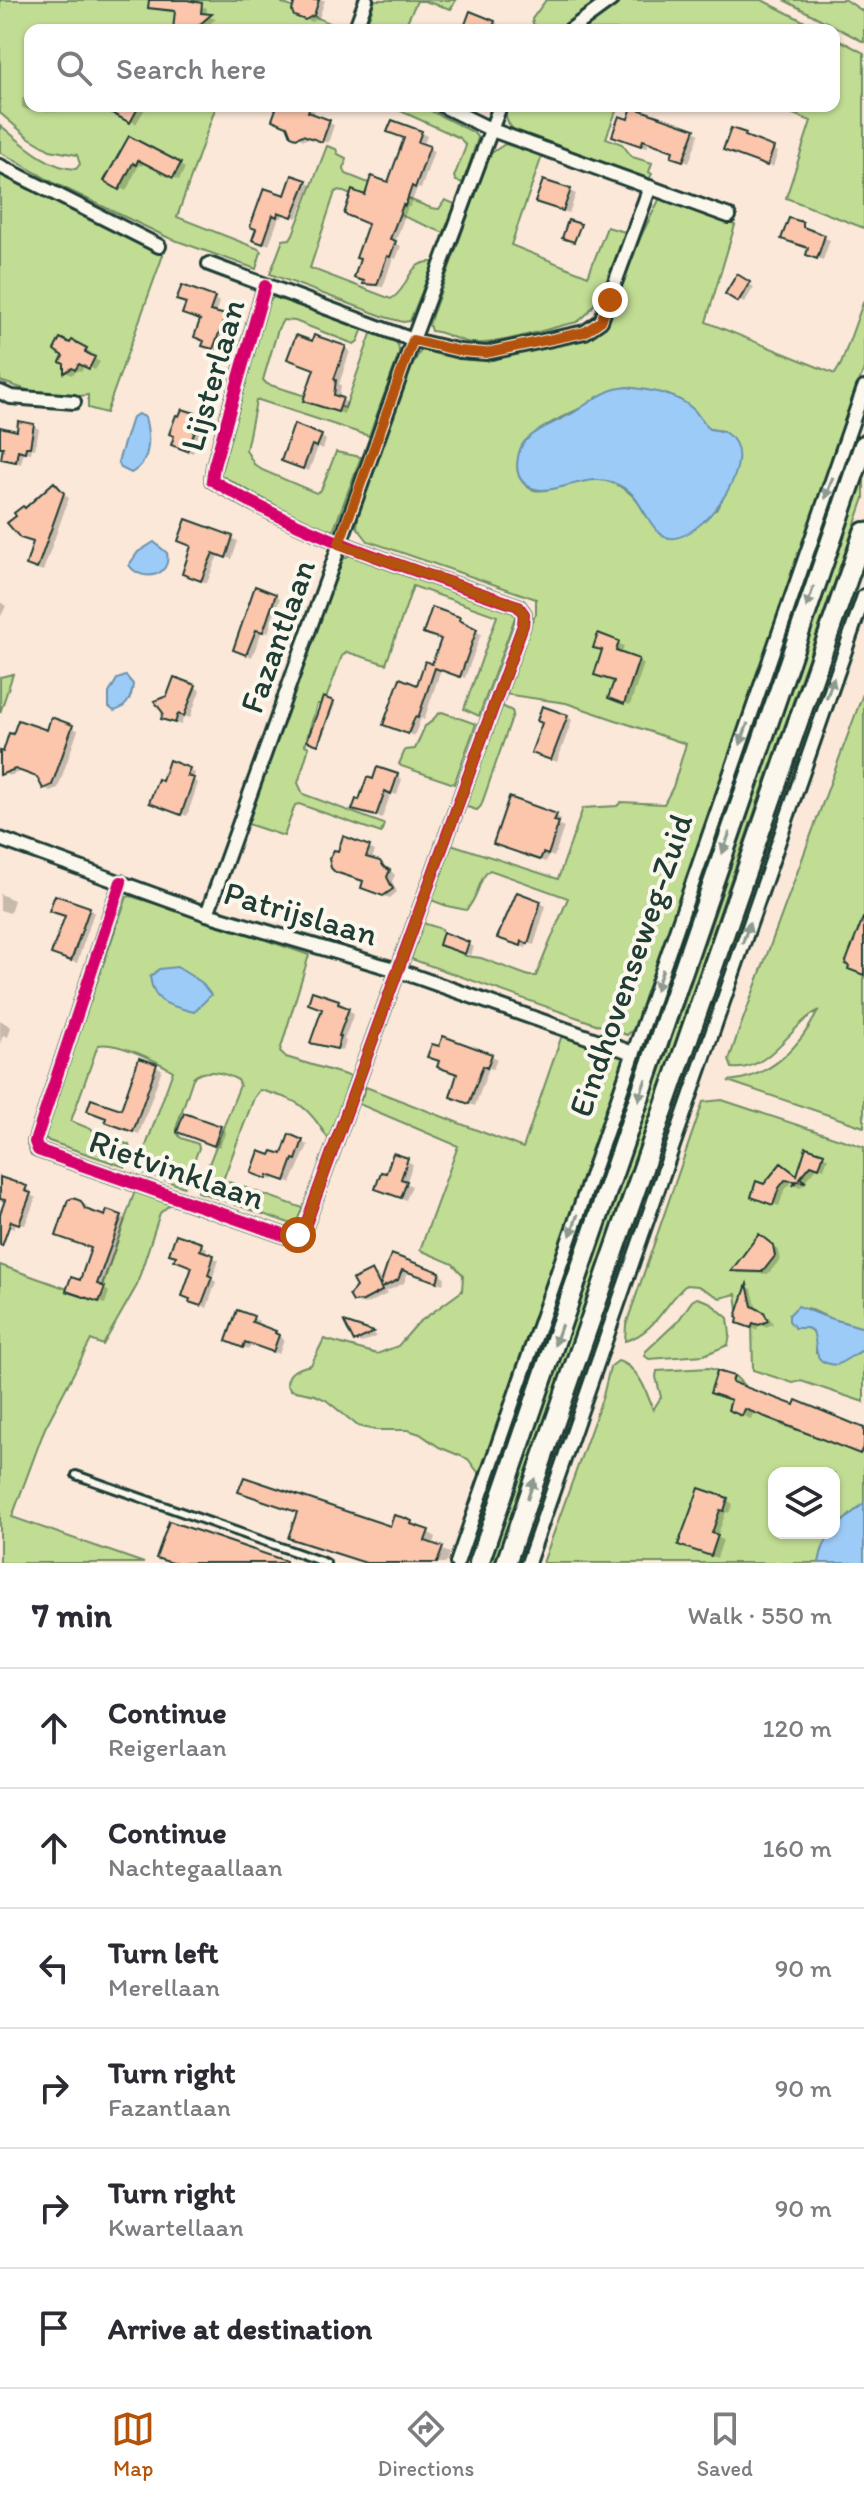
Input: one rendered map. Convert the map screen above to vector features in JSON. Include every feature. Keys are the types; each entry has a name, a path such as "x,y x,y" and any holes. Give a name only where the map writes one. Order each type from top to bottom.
{"main road":[{"name":"Eindhovenseweg-Zuid","path":"479,1563 864,445"},
{"path":"506,1563 864,532"}],"street":[{"path":"357,24 366,0"},
{"path":"578,24 611,0"},
{"path":"455,112 492,130 729,216"},
{"name":"Fazantlaan","path":"207,914 498,112"},
{"path":"0,166 159,246"},
{"path":"209,264 413,340 460,351 486,353 585,332 601,321 650,187"},
{"name":"Lijsterlaan","path":"265,286 212,480 255,506 339,544"},
{"name":"Eindhovenseweg-Zuid","path":"457,1563 864,388"},
{"path":"0,392 11,397 74,402"},
{"path":"339,544 518,606 524,614 523,625 397,970"},
{"path":"528,1563 864,596"},
{"name":"Patrijslaan","path":"0,839 207,914 397,970 633,1053"},
{"name":"Rietvinklaan","path":"121,882 35,1142 38,1150 286,1236 298,1235 306,1224 397,970"}],"lane":[{"path":"76,1475 326,1563"}],"green space":[{"path":"0,0 281,0 332,24 24,24 24,112 214,112 177,217 259,249 261,252 256,269 169,238 56,184 0,152 0,125 55,165 76,169 80,164 77,155 50,150 28,137 0,113"},
{"path":"375,0 456,0 451,9 417,1 406,24 367,24"},
{"path":"546,0 598,0 567,24 533,24 532,19"},
{"path":"621,0 762,0 809,24 588,24"},
{"path":"784,0 846,0 864,12 864,42 840,29 840,24 830,24"},
{"path":"840,40 864,53 864,228 786,198 811,121 788,112 840,112"},
{"path":"403,112 433,112 473,132 478,138 463,183 454,177 466,146 460,138"},
{"path":"616,112 606,138 622,144 632,157 652,163 649,172 652,174 649,179 516,131 510,126 506,114"},
{"path":"505,144 542,156 511,245 588,276 607,227 625,232 600,294 586,315 577,322 525,336 484,343 468,342 431,331 429,324 490,154"},
{"path":"327,146 346,158 346,174 431,208 439,209 445,200 455,204 444,233 339,190 335,192 310,268 391,299 418,265 434,262 410,321 385,317 270,274 283,240 290,239 293,234"},
{"path":"0,171 163,255 106,413 88,408 88,395 30,391 0,381"},
{"path":"660,198 735,225 706,322 835,374 864,300 864,368 637,1026 627,1035 411,959 423,923 442,929 446,944 466,956 536,976 568,898 490,870 466,910 431,900 451,844 558,879 583,808 617,806 621,802 664,804 673,787 686,744 566,703 504,694 528,627 536,614 536,599 368,541 357,527 368,479 412,367 423,348 469,360 486,359 604,325","holes":["627,387 667,394 709,429 723,431 733,479 716,510 646,517 635,498 609,482 587,479 539,491 520,478 520,453 525,443 543,428"]},
{"path":"274,297 363,328 354,344 295,321 283,320 263,380 267,384 345,408 372,331 395,340 399,348 369,436 256,401 246,450 254,464 262,470 316,493 321,490 336,452 361,457 334,529 328,534 220,475 268,302"},
{"path":"864,476 864,498 499,1563 488,1563 695,972"},
{"path":"351,554 517,612 479,716 464,709 497,616 413,586 386,664 347,652 342,656 324,704 317,704 298,783 303,794 384,824 381,833 299,804 295,805 284,836 248,824 341,561"},
{"path":"13,674 0,713 0,677"},
{"path":"864,691 864,1127 728,1081 757,1074 782,1058 802,1037 818,1011 757,1063 732,1068 729,1060 737,1036"},
{"path":"500,705 513,714 477,810 464,806"},
{"path":"442,712 476,724 454,784 399,764 405,750 415,749 425,726"},
{"path":"127,897 309,955 280,1051 286,1057 352,1077 329,1140 308,1111 284,1097 260,1090 254,1098 223,1180 303,1208 295,1225 198,1192 240,1085 238,1080 227,1075 209,1072 193,1078 177,1126 181,1138 198,1144 199,1148 184,1187 137,1171 173,1071 126,1049 98,1045 71,1121 129,1145 125,1167 49,1141 43,1136"},
{"path":"562,1035 624,1057 480,1475 468,1459 439,1447 420,1434 408,1430 375,1430 358,1426 326,1400 291,1390 287,1384 295,1370 311,1365 324,1339 377,1354 398,1346 418,1323 462,1291 463,1275 453,1264 420,1250 458,1146 359,1104 366,1087 523,1148"},
{"path":"722,1100 864,1147 864,1328 808,1308 796,1328 813,1331 816,1353 853,1356 864,1349 864,1402 801,1381 793,1383 753,1370 752,1321 739,1318 736,1294 720,1298 698,1286 686,1285 652,1325 625,1341 626,1325 703,1102"},
{"path":"137,1185 176,1199 160,1213 136,1287 103,1345 91,1340 45,1428 12,1517 144,1563 0,1563 0,1265 87,1296 99,1294"},
{"path":"697,1298 709,1302 728,1318 728,1345 704,1355 649,1359 645,1356 645,1352"},
{"path":"618,1361 631,1368 645,1388 653,1410 661,1397 657,1371 709,1368 736,1377 782,1425 864,1452 864,1503 840,1524 840,1467 768,1467 768,1539 828,1539 819,1563 543,1563 603,1396 610,1367"}],"water":[{"path":"627,387 679,399 693,409 709,429 725,433 736,445 738,459 735,476 726,493 702,523 675,538 660,533 632,494 615,483 594,480 539,490 526,485 519,476 519,453 530,436 604,393"},
{"path":"138,414 145,417 148,448 143,462 131,473 121,468 118,462 132,418"},
{"path":"154,542 167,553 165,568 154,575 134,571 129,565 138,552"},
{"path":"126,676 133,684 131,693 128,701 114,711 109,707 109,693 117,679"},
{"path":"177,967 201,982 211,995 194,1012 159,999 152,986 150,977 159,969"},
{"path":"798,1306 864,1328 864,1349 837,1365 823,1361 817,1354 813,1331 795,1328 789,1321 789,1315"},
{"path":"864,1503 864,1563 819,1563 828,1539 840,1539 840,1524"}],"building":[{"path":"149,0 187,0 202,3 201,13 212,14 200,24 174,24 175,11 148,8"},
{"path":"295,0 319,0 314,15 305,20 294,16"},
{"path":"470,11 495,21 494,24 465,24"},
{"path":"110,112 136,112 130,123"},
{"path":"275,112 308,112 330,120 322,142 303,135 296,138 291,136 287,126 272,120"},
{"path":"630,112 646,112 695,129 683,161 671,157 673,151 643,140 641,146 612,136 619,116 628,119"},
{"path":"392,120 422,131 418,142 430,146 415,188 412,186 390,239 396,241 377,285 363,284 364,281 354,278 360,259 356,258 368,224 344,214 352,190 365,195 371,176 388,182 404,138 387,132"},
{"path":"731,128 774,147 767,166 723,150"},
{"path":"129,136 181,163 173,178 138,160 136,165 133,163 119,190 104,181"},
{"path":"292,175 307,180 292,217 278,212 277,217 273,215 263,244 252,240 256,229 250,227 264,188 285,195"},
{"path":"543,180 571,189 563,211 535,202"},
{"path":"789,218 825,235 817,259 806,255 808,248 781,239"},
{"path":"568,220 581,224 574,242 562,238"},
{"path":"737,274 750,282 738,302 725,294"},
{"path":"182,285 215,297 210,311 226,315 213,349 202,346 204,341 194,337 200,320 182,314 186,303 176,300"},
{"path":"296,335 312,341 314,335 346,346 334,379 334,395 343,398 338,412 303,401 314,369 287,359"},
{"path":"60,338 87,348 85,352 95,357 89,369 79,364 75,370 72,368 64,373 64,364 60,362 63,356 54,350"},
{"path":"182,409 195,413 192,421 198,423 187,451 171,445 174,436 169,434 176,415 179,416"},
{"path":"18,421 34,424 30,447 26,447 25,452 18,450 16,462 1,459 0,427 17,431"},
{"path":"294,424 322,435 317,447 312,445 303,469 281,461"},
{"path":"54,482 64,493 37,569 26,565 33,542 20,538 7,523 16,516 14,513 23,506 25,508"},
{"path":"186,519 233,536 226,558 213,553 201,581 182,574 191,546 178,541"},
{"path":"255,586 276,594 263,632 256,630 246,655 233,650"},
{"path":"432,607 460,617 459,620 477,629 460,677 435,668 418,718 415,717 408,734 383,725 400,678 417,685 425,661 432,664 441,639 423,633"},
{"path":"598,633 619,641 616,651 639,659 624,704 608,698 614,681 594,675 602,650 593,648"},
{"path":"174,677 196,685 184,716 178,714 175,723 161,719 163,713 154,701 167,696"},
{"path":"323,697 334,701 318,745 307,741"},
{"path":"542,706 568,715 551,760 531,753 542,723 537,721"},
{"path":"51,717 73,725 52,785 43,789 37,777 15,769 0,775 0,751 3,752 9,733 13,734 18,720 47,730"},
{"path":"169,760 190,768 187,776 194,778 181,815 149,803 158,779 162,781"},
{"path":"377,767 398,774 391,794 385,791 376,816 352,810 367,777 373,779"},
{"path":"509,797 557,814 554,821 559,822 548,855 543,853 540,860 493,844"},
{"path":"343,836 370,846 366,857 380,861 390,870 387,877 393,889 383,896 361,888 363,881 331,868 329,859 334,850 338,851"},
{"path":"517,892 541,901 528,944 522,941 521,946 497,938"},
{"path":"55,895 90,907 71,961 51,954 65,916 49,911"},
{"path":"863,918 864,975 848,969 849,966 845,964"},
{"path":"443,932 469,942 465,954 439,945"},
{"path":"312,991 339,1000 338,1004 349,1008 337,1049 310,1043 322,1009 308,1004"},
{"path":"443,1036 492,1054 487,1068 483,1066 469,1104 450,1097 457,1074 437,1067 439,1061 427,1057 432,1044 439,1046"},
{"path":"139,1058 157,1064 133,1132 105,1122 106,1118 87,1111 91,1099 121,1109"},
{"path":"184,1113 221,1126 214,1146 177,1132"},
{"path":"289,1134 303,1140 285,1181 251,1173 259,1151 270,1155 272,1151 282,1154"},
{"path":"806,1147 824,1153 819,1168 811,1165 800,1178 806,1182 797,1181 793,1186 795,1181 785,1180 773,1205 751,1197 756,1181 764,1184 781,1163 797,1175"},
{"path":"393,1153 408,1158 401,1179 407,1181 401,1198 375,1189 381,1172 386,1173"},
{"path":"0,1177 27,1186 25,1191 31,1193 19,1224 11,1221 2,1246 0,1214 5,1200 0,1199"},
{"path":"68,1200 81,1201 85,1209 105,1216 107,1210 122,1215 97,1284 105,1287 99,1302 66,1291 71,1277 80,1280 91,1248 56,1236"},
{"path":"176,1234 202,1243 200,1250 214,1255 208,1275 212,1277 201,1306 182,1296 192,1267 174,1260 176,1256 169,1254"},
{"path":"759,1234 773,1245 775,1256 761,1272 731,1271"},
{"path":"391,1254 440,1272 437,1282 402,1270 398,1280 381,1288 382,1291 363,1301 353,1302 349,1295 356,1287 352,1280 372,1270 380,1286"},
{"path":"747,1284 752,1306 764,1312 768,1321 759,1325 753,1323 751,1328 737,1323 736,1317"},
{"path":"237,1310 254,1316 252,1322 276,1331 279,1335 273,1352 245,1342 243,1348 226,1341"},
{"path":"344,1322 374,1332 354,1342"},
{"path":"717,1371 734,1376 732,1382 794,1405 796,1400 864,1428 864,1445 860,1454 745,1409 742,1416 728,1410 731,1400 710,1393"},
{"path":"244,1477 390,1526 394,1515 412,1521 411,1524 429,1530 425,1541 443,1547 437,1563 366,1563 288,1538 297,1512 238,1492"},
{"path":"699,1488 728,1498 712,1533 718,1535 711,1556 678,1545"},
{"path":"169,1521 286,1563 172,1563 156,1558"}],"cycle path":[{"path":"121,882 35,1142 38,1150 286,1236 298,1235 306,1224 523,625 524,614 518,606 323,536 248,501 212,480 265,286"}],"route":[{"path":"298,1235 306,1224 523,625 524,614 518,606 339,544 413,340 460,351 486,353 585,332 601,321 610,300"}]}
